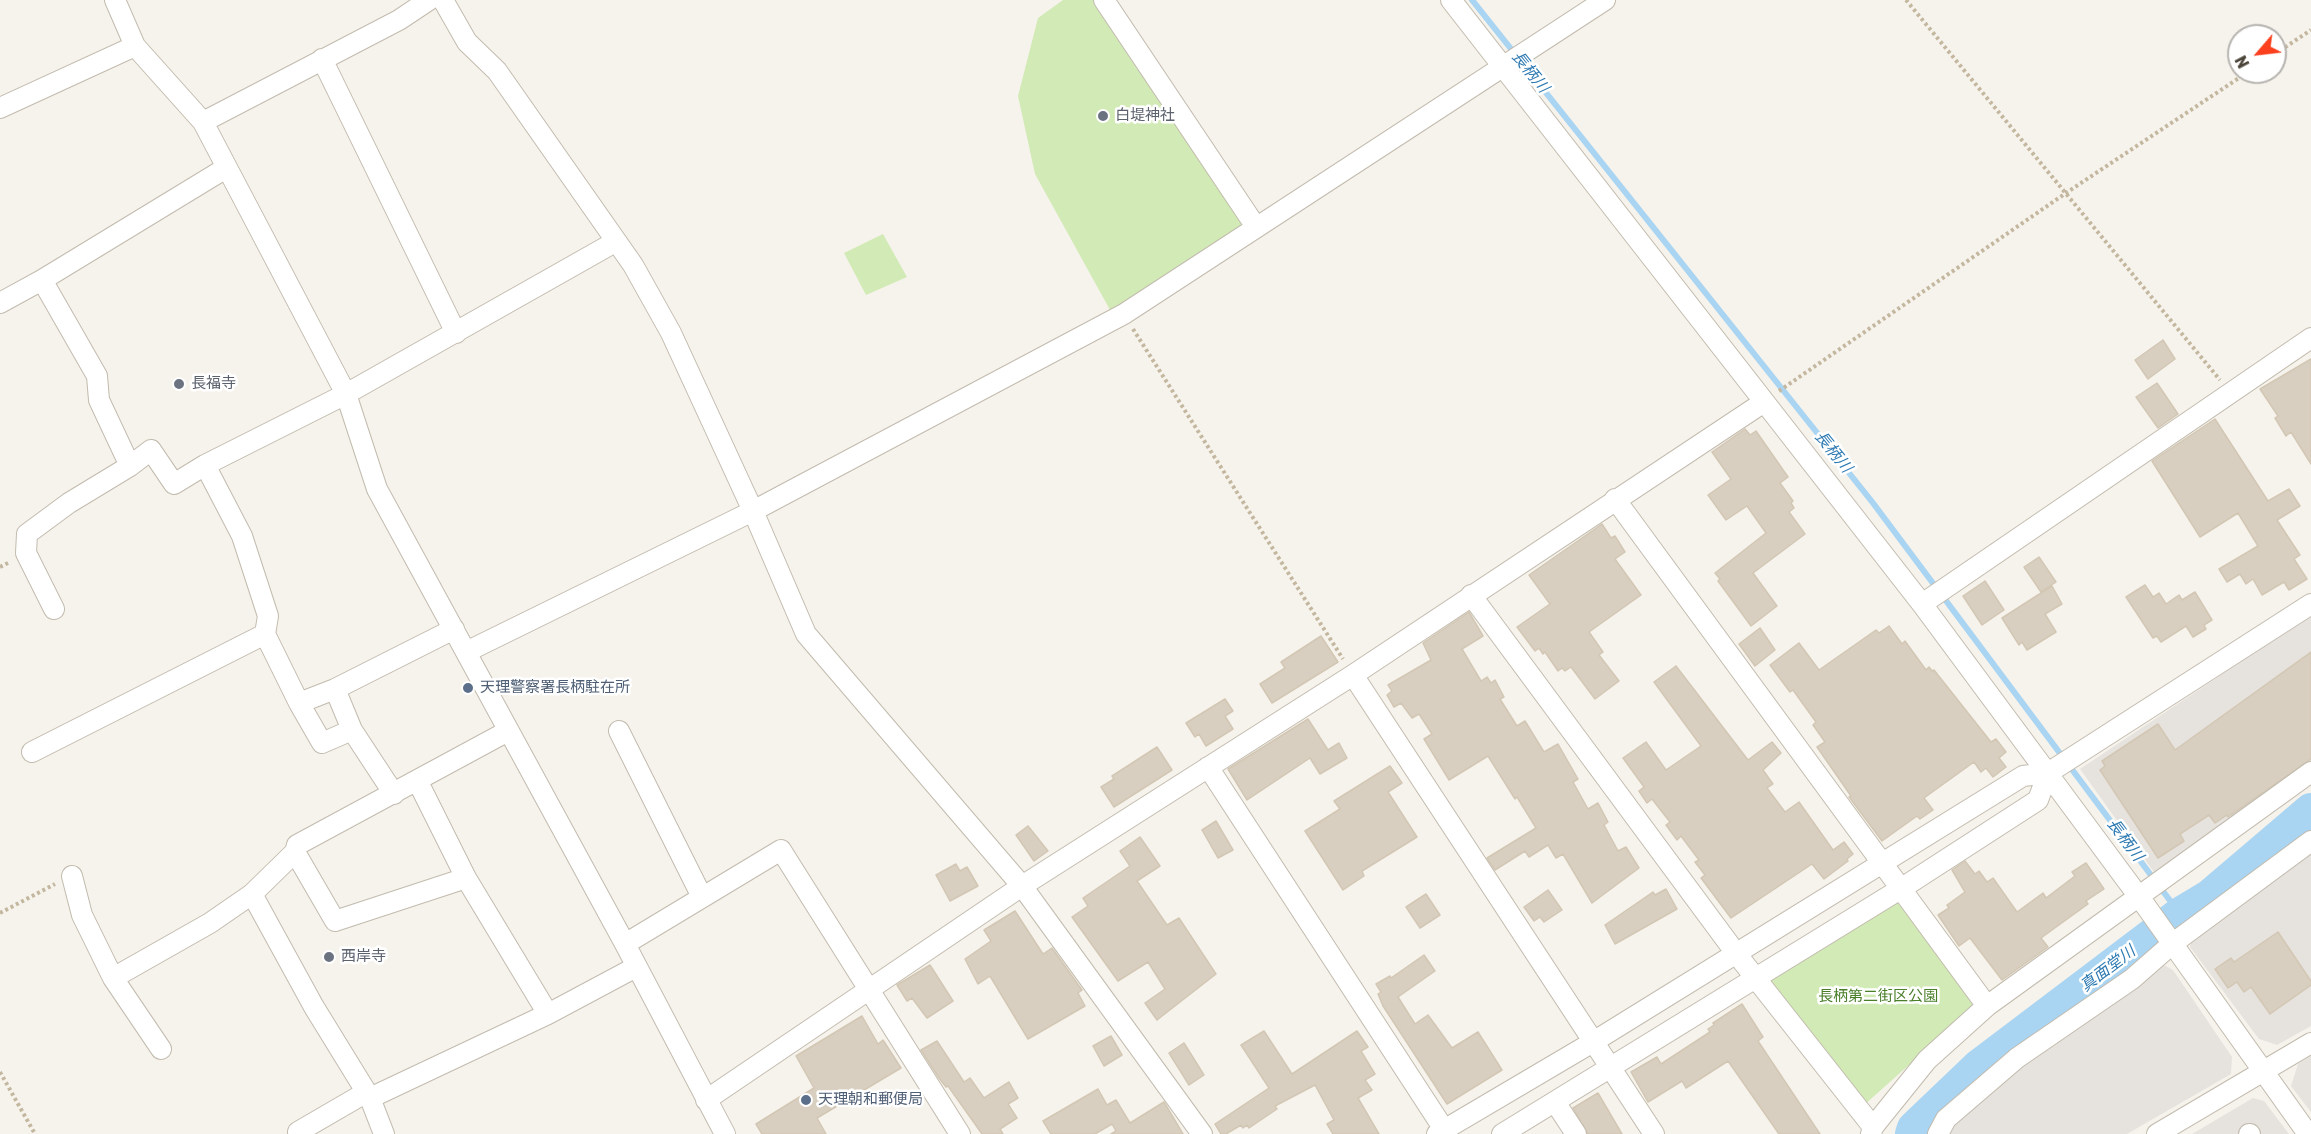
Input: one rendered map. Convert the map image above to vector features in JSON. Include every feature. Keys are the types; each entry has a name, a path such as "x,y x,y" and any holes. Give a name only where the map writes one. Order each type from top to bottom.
{"street":[{"path":"115,0 135,46 203,122 346,394 376,489 625,944 725,1134"},
{"path":"203,122 399,20 429,0"},
{"path":"443,0 467,42 497,71 549,142 615,242 633,265 671,333 753,511 806,634 1022,885 1202,1134"},
{"path":"1104,0 1256,227"},
{"path":"1451,0 1922,604 2142,902 2308,1134"},
{"path":"466,652 753,511 1124,315 1605,0"},
{"path":"0,108 135,46"},
{"path":"321,59 456,333"},
{"path":"0,303 226,168"},
{"path":"54,609 26,553 27,534 69,503 152,450 174,484 205,465 346,394 615,242"},
{"path":"42,280 97,376 99,400 130,466"},
{"path":"1922,604 2311,338"},
{"path":"706,1100 1022,885 1353,675 1615,498 1764,402"},
{"path":"205,465 242,536 261,587 268,616 266,634 321,743 352,730"},
{"path":"1615,498 1987,1006"},
{"path":"1471,595 1735,952 1872,1131 1927,1060 1987,1006 2142,902 2311,772"},
{"path":"1208,767 1442,1132 1593,1042 2022,776 2048,773 2311,604"},
{"path":"299,703 335,689 454,629"},
{"path":"32,752 266,634"},
{"path":"1353,675 1654,1134"},
{"path":"335,689 352,730 394,794"},
{"path":"113,978 210,923 252,894 295,852 297,844 418,782 508,731"},
{"path":"619,731 702,897"},
{"path":"1502,1134 1902,888 2038,800 2048,773"},
{"path":"418,782 466,878 548,1014"},
{"path":"1938,1134 1946,1119 2017,1059 2132,979 2170,941 2311,841"},
{"path":"625,944 781,850 960,1134"},
{"path":"295,852 335,921 466,878"},
{"path":"72,876 82,915 113,978 161,1049"},
{"path":"252,894 314,1007 367,1096 384,1134"},
{"path":"298,1132 367,1096 548,1014 636,967"},
{"path":"2167,1131 2311,1042"},
{"path":"1554,1102 1576,1134"}],"path":[{"path":"1906,0 2230,392"},
{"path":"2287,46 2311,30"},
{"path":"1764,402 2066,193 2230,84"},
{"path":"1124,315 1353,675"},
{"path":"0,913 72,876"},
{"path":"0,1072 35,1134"}],"shaded area":[{"path":"2311,615 2311,763 2156,875 2080,769"},
{"path":"2311,850 2311,1026 2277,1045 2259,1039 2190,947 2191,939"},
{"path":"2162,964 2173,970 2232,1057 2231,1074 2127,1134 1945,1134 1994,1084"},
{"path":"2311,1056 2311,1112 2291,1086 2298,1064"},
{"path":"2253,1098 2264,1101 2289,1134 2192,1134"}],"green space":[{"path":"1063,0 1104,0 1256,227 1115,319 1035,174 1018,96 1038,18"},
{"path":"883,234 907,277 866,295 844,253"},
{"name":"長柄第二街区公園","path":"1900,899 1975,1006 1863,1106 1769,980"}],"building":[{"path":"2163,340 2175,359 2148,379 2135,360"},
{"path":"2311,359 2311,464 2291,432 2286,436 2275,418 2278,416 2260,389"},
{"path":"2157,383 2178,414 2158,428 2136,397"},
{"path":"2215,419 2268,501 2289,489 2300,506 2277,520 2300,555 2294,559 2307,579 2289,590 2284,582 2262,595 2253,579 2246,584 2240,574 2227,582 2219,569 2258,546 2238,513 2200,537 2152,461"},
{"path":"1745,429 1750,435 1756,431 1788,477 1780,483 1793,501 1791,503 1794,508 1789,512 1805,534 1753,573 1777,606 1751,626 1718,581 1720,579 1715,573 1766,533 1747,506 1726,520 1708,495 1731,479 1712,452"},
{"path":"1602,524 1611,538 1615,536 1625,552 1615,559 1641,595 1589,632 1603,652 1599,655 1619,681 1595,699 1571,667 1565,671 1562,668 1558,671 1545,652 1543,654 1539,648 1535,651 1517,627 1550,604 1529,575"},
{"path":"2039,557 2056,582 2041,592 2024,567"},
{"path":"1985,581 2004,610 1982,625 1963,596"},
{"path":"2145,585 2153,597 2159,593 2166,604 2179,595 2182,600 2195,592 2212,620 2204,625 2206,629 2193,637 2186,626 2161,642 2157,636 2153,638 2126,597"},
{"path":"2052,586 2062,604 2045,614 2056,632 2027,650 2022,642 2019,645 2002,618"},
{"path":"1469,612 1483,636 1462,649 1481,681 1487,677 1491,683 1495,680 1504,697 1500,699 1517,726 1525,721 1544,752 1558,744 1578,779 1573,782 1588,809 1598,803 1608,822 1604,825 1618,851 1626,847 1639,868 1592,903 1563,854 1556,858 1548,845 1529,857 1525,851 1495,870 1487,858 1536,828 1517,797 1515,799 1488,756 1449,780 1424,739 1432,734 1419,714 1412,718 1401,703 1394,707 1387,695 1392,691 1388,685 1431,660 1423,643"},
{"path":"1889,626 1902,644 1905,641 1926,670 1929,667 1932,671 1934,670 1991,742 1996,739 2006,752 1999,758 2006,767 1993,777 1986,768 1981,772 1974,762 1924,798 1933,810 1920,819 1917,816 1882,841 1849,797 1851,796 1817,747 1825,742 1813,725 1816,722 1793,690 1790,692 1770,665 1799,643 1819,670 1876,630 1879,633"},
{"path":"1760,628 1775,650 1755,666 1739,644"},
{"path":"1321,636 1338,662 1272,703 1260,684 1285,668 1281,662"},
{"path":"2311,652 2311,759 2228,817 2227,815 2215,823 2209,815 2180,834 2184,841 2158,858 2100,770 2105,766 2102,761 2158,724 2175,750"},
{"path":"1676,666 1748,760 1772,742 1781,753 1763,770 1773,784 1767,788 1785,812 1799,802 1833,850 1844,842 1853,854 1847,859 1848,861 1824,879 1812,864 1731,918 1701,878 1705,875 1695,862 1699,860 1681,836 1677,840 1666,825 1670,822 1652,799 1647,803 1639,791 1644,787 1623,758 1646,742 1666,770 1701,746 1654,682"},
{"path":"1225,699 1233,711 1225,716 1233,729 1206,746 1199,734 1195,737 1186,723"},
{"path":"1308,719 1328,750 1339,743 1347,758 1320,774 1310,758 1247,800 1228,769"},
{"path":"1157,747 1172,770 1114,807 1101,787 1114,779 1112,776"},
{"path":"1390,766 1402,783 1388,792 1417,837 1362,871 1364,876 1343,890 1305,831 1340,809 1334,801"},
{"path":"1216,821 1233,850 1218,858 1202,830"},
{"path":"1028,826 1048,851 1034,861 1016,835"},
{"path":"1140,837 1160,866 1137,881 1167,925 1179,918 1216,974 1157,1020 1145,1003 1165,989 1148,962 1118,981 1072,917 1088,906 1083,898 1130,866 1120,851"},
{"path":"1965,861 1975,874 1979,871 1987,882 1993,878 2017,912 2043,893 2046,898 2075,876 2072,872 2086,863 2104,889 2086,901 2088,904 2041,938 2048,947 2002,980 1970,938 1959,946 1938,915 1949,908 1947,905 1965,892 1952,870"},
{"path":"956,864 960,871 967,867 978,886 950,901 936,875"},
{"path":"1666,889 1677,909 1615,944 1605,925 1653,892 1655,895"},
{"path":"1548,890 1562,910 1544,922 1540,917 1534,921 1524,907"},
{"path":"1426,894 1440,915 1420,928 1406,907"},
{"path":"1015,911 1043,954 1052,948 1082,990 1078,993 1085,1006 1028,1039 990,976 978,984 965,959 991,941 984,930"},
{"path":"2278,932 2311,981 2311,985 2270,1014 2251,987 2244,992 2237,982 2228,988 2215,969 2231,958 2234,962"},
{"path":"1424,955 1435,971 1398,997 1415,1024 1428,1015 1452,1048 1478,1032 1502,1070 1447,1104 1383,1006 1378,994 1381,992 1376,984 1390,976 1391,978"},
{"path":"930,965 953,1001 927,1018 912,998 907,1001 897,985"},
{"path":"1742,1004 1763,1037 1758,1041 1820,1134 1779,1134 1728,1061 1686,1088 1682,1081 1648,1102 1631,1072 1657,1057 1661,1064 1710,1032 1708,1029 1714,1025 1713,1023"},
{"path":"862,1016 878,1044 883,1040 901,1068 817,1118 826,1134 762,1134 756,1124 814,1088 796,1056"},
{"path":"1264,1031 1292,1074 1357,1031 1368,1047 1361,1051 1375,1074 1365,1080 1372,1090 1358,1098 1379,1134 1333,1134 1327,1124 1334,1120 1315,1085 1275,1106 1277,1109 1249,1128 1247,1125 1243,1128 1241,1125 1226,1134 1221,1134 1215,1124 1269,1088 1241,1045"},
{"path":"1111,1036 1122,1055 1104,1066 1093,1046"},
{"path":"937,1041 964,1082 970,1078 984,1098 1009,1082 1018,1098 1008,1104 1017,1118 1000,1129 1003,1134 982,1134 948,1086 946,1087 939,1078 921,1050"},
{"path":"1184,1043 1204,1075 1189,1085 1169,1053"},
{"path":"1098,1089 1107,1105 1116,1100 1130,1123 1164,1102 1183,1134 1111,1134 1116,1131 1112,1124 1095,1134 1051,1134 1043,1121"},
{"path":"1598,1093 1622,1134 1588,1134 1573,1108"}],"waterway":[{"name":"長柄川","path":"1472,0 1873,503 2180,914"},
{"name":"真面堂川","path":"1912,1134 1914,1128 1979,1066 2180,914 2210,896 2311,810"}],"place":[{"name":"白堤神社","path":"1103,116"},
{"name":"長福寺","path":"179,384"},
{"name":"天理警察署長柄駐在所","path":"468,688"},
{"name":"西岸寺","path":"329,957"},
{"name":"天理朝和郵便局","path":"806,1100"}]}
